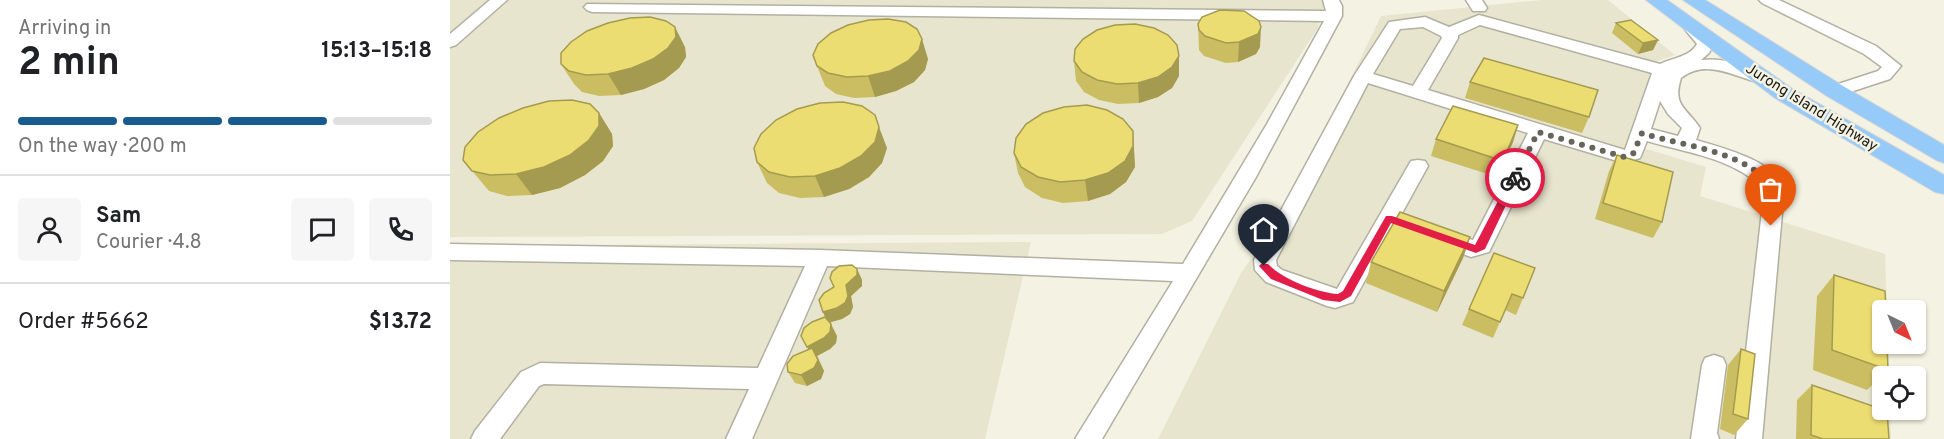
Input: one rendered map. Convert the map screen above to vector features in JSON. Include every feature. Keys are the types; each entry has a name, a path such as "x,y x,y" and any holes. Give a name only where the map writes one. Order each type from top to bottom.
{"main road":[{"name":"Jurong Island Highway","path":"1655,0 1783,93 1944,186"},
{"name":"Jurong Island Highway","path":"1692,0 1835,91 1944,155"}],"street":[{"path":"450,42 500,0"},
{"path":"1767,0 1870,50 1892,66 1884,75 1835,91"},
{"path":"592,7 1332,8 1308,67 1190,273 1088,439"},
{"path":"1418,166 1347,293 1340,298 1327,297 1274,276 1264,266 1265,260 1363,76 1395,25 1425,22 1449,33 1479,20 1662,70 1702,52 1706,43 1691,27"},
{"path":"1417,93 1450,38 1449,33"},
{"path":"1685,143 1691,128 1670,104 1669,99 1674,74 1693,65 1719,63 1763,79"},
{"path":"1363,76 1624,157 1633,154 1662,70"},
{"path":"1389,218 1471,249 1479,248 1538,132"},
{"path":"1642,133 1672,142 1685,143 1736,159 1752,167 1771,184 1773,202 1749,439"},
{"path":"450,252 820,258 1190,273"},
{"path":"739,439 820,258"},
{"path":"1706,439 1703,436 1714,365"},
{"path":"484,439 530,379 540,373 766,379"}],"shaded area":[{"path":"450,0 1322,0 1324,4 1318,28 1192,221 1162,234 450,237"},
{"path":"1542,0 1608,0 1675,55 1655,62 1627,143 1706,167 1700,196 1885,254 1887,300 1872,300 1872,354 1888,354 1889,366 1872,366 1872,420 1890,420 1891,439 1158,439 1241,273 1292,200 1381,16"},
{"path":"1031,242 985,439 450,439 450,246"}],"building":[{"path":"1220,10 1244,11 1259,21 1261,27 1258,34 1239,42 1226,43 1205,36 1199,30 1198,24 1202,17"},
{"path":"650,17 666,21 675,27 676,37 668,48 653,59 632,68 608,74 586,75 569,71 561,64 561,53 571,42 587,31 630,18"},
{"path":"888,19 906,22 917,29 922,39 919,50 908,61 890,71 868,76 847,77 828,73 817,66 813,55 818,44 831,33 848,25 869,20"},
{"path":"1631,20 1658,40 1643,43 1616,23"},
{"path":"1135,24 1154,28 1168,35 1177,45 1179,56 1172,67 1158,77 1138,83 1117,84 1097,80 1082,72 1074,61 1075,49 1083,39 1097,30 1115,25"},
{"path":"1484,58 1598,90 1589,117 1470,82"},
{"path":"572,100 590,104 599,113 599,126 589,140 570,155 544,167 516,174 490,175 472,171 463,160 465,147 478,132 499,118 549,101"},
{"path":"843,102 862,106 875,115 879,127 875,142 861,156 840,168 815,176 790,177 769,172 757,162 754,148 761,134 776,120 797,109 820,103"},
{"path":"1087,105 1107,110 1123,119 1133,131 1133,146 1125,161 1108,173 1085,180 1060,182 1038,177 1021,167 1014,153 1016,138 1026,124 1043,113 1064,107"},
{"path":"1453,106 1518,125 1503,161 1436,139"},
{"path":"1617,155 1673,172 1662,222 1603,203"},
{"path":"1400,212 1470,237 1444,291 1371,262"},
{"path":"1494,253 1535,268 1523,298 1512,294 1500,322 1469,309"},
{"path":"852,265 857,269 857,275 846,285 848,296 845,303 823,312 819,300 824,293 834,287 830,278 832,272 839,266"},
{"path":"1834,275 1885,291 1885,300 1872,300 1872,354 1887,354 1888,366 1877,366 1832,350"},
{"path":"825,317 831,324 830,332 807,347 801,336 804,328"},
{"path":"812,348 818,360 814,368 801,375 788,372 787,364 793,356"},
{"path":"1741,349 1755,354 1748,419 1733,414"},
{"path":"1812,385 1872,406 1872,420 1888,420 1889,439 1823,439 1811,435"}],"way so far":[{"path":"1515,178 1538,132 1617,157 1633,154 1642,133 1672,142 1685,143 1736,159 1752,167 1771,184 1773,202 1771,226"}],"route":[{"path":"1264,266 1274,276 1327,297 1340,298 1347,293 1389,218 1476,249 1481,246 1515,178"}]}
